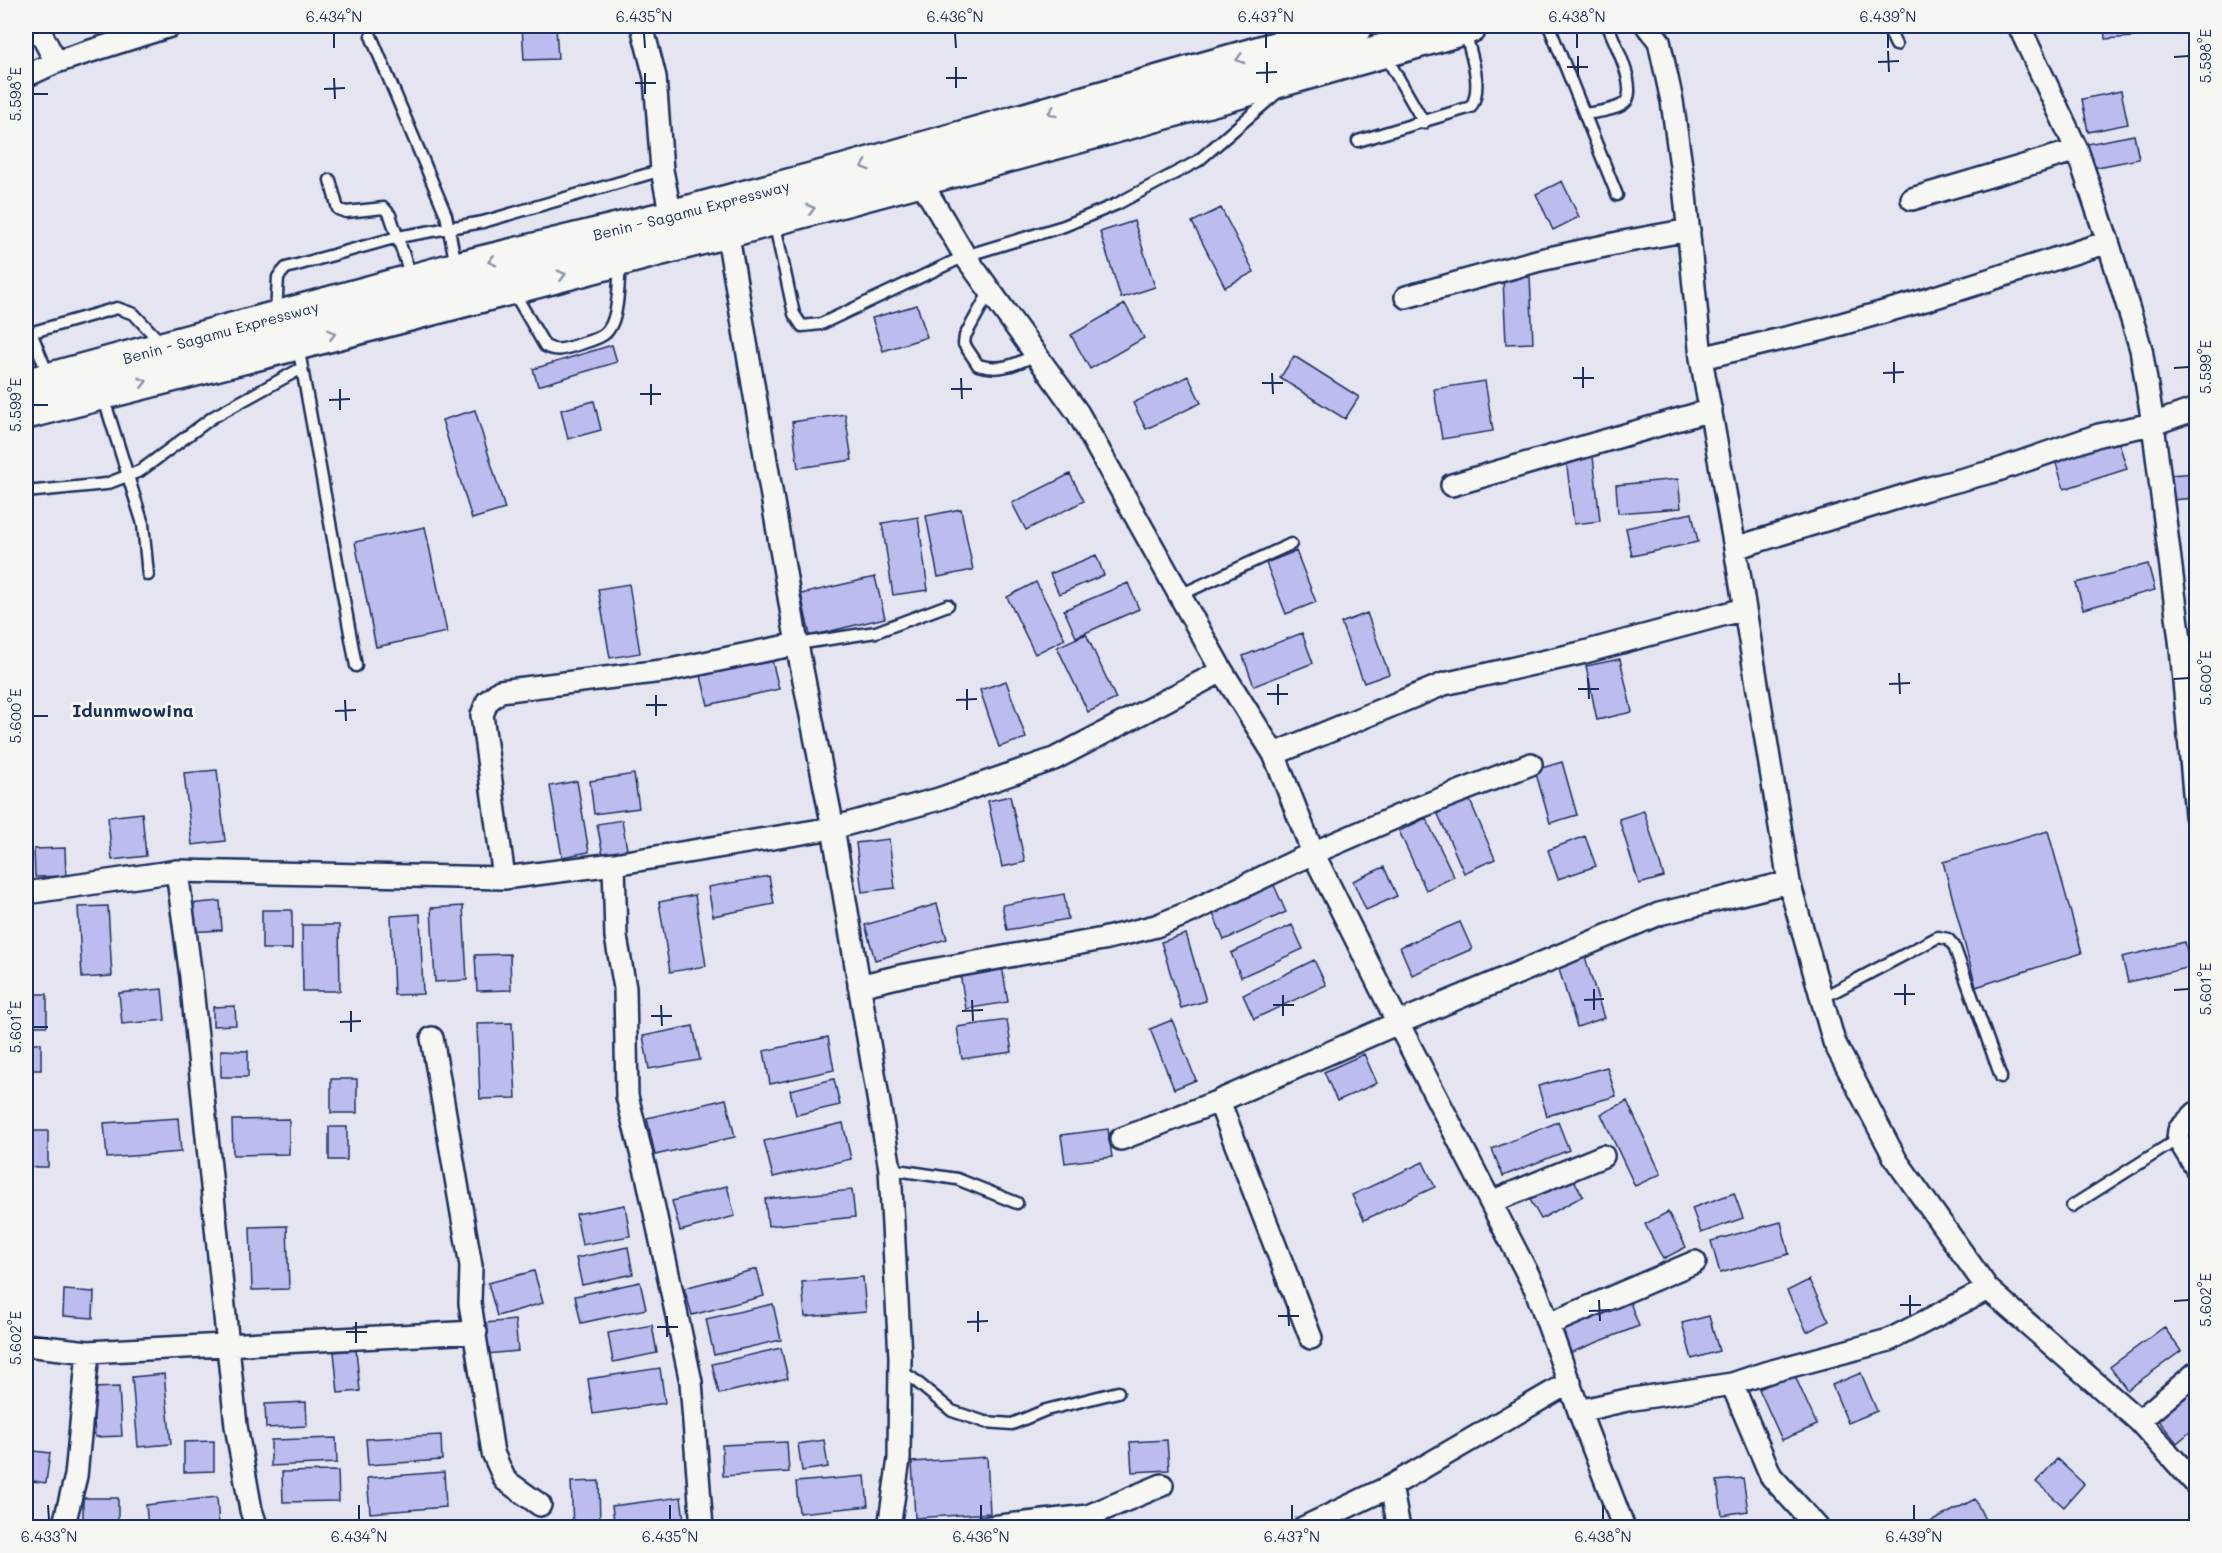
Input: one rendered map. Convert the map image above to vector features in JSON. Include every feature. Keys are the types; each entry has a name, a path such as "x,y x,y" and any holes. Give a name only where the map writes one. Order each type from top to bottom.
{"highway":[{"name":"Benin - Sagamu Expressway","path":"38,382 457,269 671,218 842,172 1356,26"},
{"path":"26,412 102,393 300,355 512,288 920,180 1467,26"}],"street":[{"path":"37,26 56,62"},
{"path":"26,76 56,62 170,26"},
{"path":"642,26 656,77 662,170 671,218"},
{"path":"2019,26 2077,150 2141,349 2153,424 2181,648 2196,815"},
{"path":"1658,31 1672,101 1689,230 1701,358 1735,548 1789,882 1834,1042 1896,1160 1988,1289 2139,1421 2196,1484"},
{"path":"1912,199 2077,150"},
{"path":"920,180 965,256 1078,413 1222,671 1274,754 1313,853 1536,1290 1579,1411 1624,1527"},
{"path":"728,230 798,644 833,828 890,1169 900,1372 899,1459 889,1527"},
{"path":"1406,297 1540,260 1689,230"},
{"path":"1701,358 1824,329 1929,299 2108,242"},
{"path":"1735,548 1926,489 1998,470 2099,435 2153,424 2196,409"},
{"path":"1452,485 1711,410"},
{"path":"1274,754 1444,684 1581,653 1744,609"},
{"path":"504,878 482,715 487,702 500,691 670,670 798,644"},
{"path":"26,893 177,871 504,878 614,864 833,828 939,799 1054,759 1222,671"},
{"path":"859,986 905,975 1103,939 1156,926 1313,853 1415,809 1531,764"},
{"path":"614,864 616,936 625,988 627,1096 648,1180 691,1382 702,1527"},
{"path":"177,871 194,1000 236,1426 250,1510 257,1527"},
{"path":"1121,1139 1219,1101 1659,914 1789,882"},
{"path":"432,1038 471,1266 470,1303 493,1453 505,1480 540,1505"},
{"path":"1219,1101 1311,1338"},
{"path":"2196,1113 2179,1130 2178,1139 2196,1168"},
{"path":"1491,1202 1603,1156"},
{"path":"1549,1324 1695,1262"},
{"path":"1579,1411 1627,1400 1732,1384 1889,1340 1988,1289"},
{"path":"26,1346 88,1352 476,1332"},
{"path":"63,1527 76,1476 88,1352"},
{"path":"2139,1421 2196,1373"},
{"path":"1303,1527 1391,1486 1570,1382"},
{"path":"1732,1384 1771,1476 1818,1527"},
{"path":"982,1527 1088,1516 1162,1485"},
{"path":"1391,1486 1399,1527"}],"lane":[{"path":"1358,141 1472,107 1478,86 1467,26"},
{"path":"1549,26 1617,195"},
{"path":"1585,114 1623,105 1629,97 1631,86 1608,26"},
{"path":"1887,26 1896,45"},
{"path":"371,36 441,201 457,269"},
{"path":"1382,50 1424,123"},
{"path":"774,218 794,314 802,326 821,324 965,256 1064,226 1117,204 1198,161 1300,73"},
{"path":"275,317 278,278 286,268 398,237 483,222 662,170"},
{"path":"330,180 338,209 346,212 384,208 390,215 413,282"},
{"path":"512,288 545,346 562,350 604,335 611,326 616,315 620,260"},
{"path":"990,291 965,336 964,344 978,365 1006,369 1036,355"},
{"path":"38,382 28,333 117,308 135,314 165,347"},
{"path":"26,492 106,484 140,471 300,355 356,666"},
{"path":"102,393 142,524 148,575"},
{"path":"1180,595 1291,544"},
{"path":"798,644 876,632 948,605"},
{"path":"1822,998 1938,937 1948,939 1954,946 2001,1077"},
{"path":"2072,1206 2178,1139"},
{"path":"890,1169 957,1179 1017,1203"},
{"path":"900,1372 912,1378 952,1411 985,1422 1012,1424 1046,1410 1118,1392"}],"building":[{"path":"522,26 556,26 558,59 524,60"},
{"path":"2104,26 2132,26 2133,37 2105,39"},
{"path":"2121,91 2128,124 2088,132 2082,99"},
{"path":"2134,135 2139,159 2092,168 2087,144"},
{"path":"1562,181 1579,217 1553,230 1536,194"},
{"path":"1221,208 1254,272 1225,287 1192,222"},
{"path":"1134,221 1155,287 1121,298 1100,232"},
{"path":"1530,277 1533,343 1506,344 1503,279"},
{"path":"1125,304 1144,338 1090,369 1071,335"},
{"path":"917,305 927,337 883,351 872,318"},
{"path":"612,345 617,362 538,386 533,369"},
{"path":"1294,356 1359,397 1345,419 1280,378"},
{"path":"1188,376 1201,403 1146,429 1133,403"},
{"path":"1485,381 1493,431 1442,439 1434,389"},
{"path":"594,401 601,430 568,439 561,410"},
{"path":"475,410 505,509 472,519 442,420"},
{"path":"845,414 852,460 798,468 792,422"},
{"path":"2118,440 2127,469 2064,489 2055,460"},
{"path":"1593,456 1600,521 1574,524 1566,459"},
{"path":"2196,473 2196,498 2171,500 2169,475"},
{"path":"1070,474 1084,501 1026,530 1012,503"},
{"path":"1678,479 1681,508 1618,513 1616,485"},
{"path":"961,509 973,570 938,577 926,516"},
{"path":"1692,513 1698,542 1632,556 1626,528"},
{"path":"918,517 928,590 893,595 882,523"},
{"path":"425,527 447,632 376,647 355,542"},
{"path":"1296,551 1316,602 1286,614 1266,563"},
{"path":"1096,555 1104,575 1059,594 1050,574"},
{"path":"2148,564 2155,590 2083,609 2076,583"},
{"path":"875,577 885,618 810,636 801,594"},
{"path":"1036,582 1065,639 1035,654 1007,597"},
{"path":"1128,583 1139,609 1076,637 1064,610"},
{"path":"629,584 640,653 610,658 598,589"},
{"path":"1367,613 1389,674 1364,683 1341,623"},
{"path":"1302,633 1313,663 1254,686 1243,656"},
{"path":"1086,634 1116,699 1088,712 1057,647"},
{"path":"1620,659 1632,712 1597,720 1586,666"},
{"path":"772,660 779,689 708,705 701,676"},
{"path":"1006,681 1026,738 999,747 980,690"},
{"path":"1562,762 1577,815 1550,823 1535,770"},
{"path":"217,770 225,841 192,845 184,773"},
{"path":"634,774 639,808 594,814 590,781"},
{"path":"577,781 589,852 562,857 550,786"},
{"path":"1010,796 1025,862 1002,867 988,801"},
{"path":"1469,798 1495,859 1464,873 1437,812"},
{"path":"1644,811 1664,877 1639,884 1619,819"},
{"path":"142,813 146,856 112,860 108,817"},
{"path":"1426,818 1454,877 1426,890 1399,831"},
{"path":"622,820 628,855 604,860 597,824"},
{"path":"2048,831 2082,953 1976,987 1943,862"},
{"path":"1585,836 1596,866 1558,879 1548,850"},
{"path":"889,839 895,888 862,892 856,843"},
{"path":"65,848 66,876 35,877 34,849"},
{"path":"1384,867 1397,896 1366,910 1353,881"},
{"path":"769,876 774,904 713,916 708,887"},
{"path":"1273,883 1286,912 1224,940 1212,911"},
{"path":"1064,894 1068,919 1007,930 1002,905"},
{"path":"695,895 706,966 670,972 659,902"},
{"path":"220,901 222,930 190,932 188,904"},
{"path":"937,904 947,939 875,960 865,925"},
{"path":"108,906 112,976 82,978 78,907"},
{"path":"463,906 467,980 435,982 431,908"},
{"path":"262,910 292,910 292,949 262,949"},
{"path":"26,911 29,911 30,942 26,943"},
{"path":"420,914 423,994 394,995 391,916"},
{"path":"1460,922 1472,949 1412,975 1400,947"},
{"path":"302,925 339,925 340,991 303,991"},
{"path":"1292,925 1303,949 1241,977 1231,953"},
{"path":"1186,934 1206,1001 1181,1008 1161,942"},
{"path":"2185,942 2191,967 2128,982 2122,957"},
{"path":"510,954 511,990 477,991 475,955"},
{"path":"1584,954 1604,1018 1577,1027 1557,963"},
{"path":"1314,960 1326,985 1254,1019 1243,995"},
{"path":"1002,966 1008,1002 966,1009 960,973"},
{"path":"162,989 165,1020 122,1024 119,993"},
{"path":"26,994 47,994 47,1026 26,1026"},
{"path":"235,1006 236,1025 213,1026 213,1007"},
{"path":"1007,1020 1012,1052 962,1059 957,1027"},
{"path":"1172,1020 1196,1080 1174,1089 1150,1029"},
{"path":"512,1023 516,1098 480,1099 477,1024"},
{"path":"693,1026 700,1060 649,1069 643,1036"},
{"path":"828,1037 834,1070 770,1084 764,1051"},
{"path":"26,1043 41,1043 41,1070 26,1070"},
{"path":"221,1050 248,1051 248,1077 221,1077"},
{"path":"1364,1054 1377,1083 1337,1101 1324,1072"},
{"path":"1607,1067 1616,1096 1547,1116 1538,1086"},
{"path":"331,1079 357,1079 357,1113 331,1113"},
{"path":"834,1079 840,1105 796,1115 790,1090"},
{"path":"726,1099 735,1137 655,1155 647,1118"},
{"path":"1627,1101 1661,1174 1635,1186 1601,1114"},
{"path":"178,1118 181,1152 107,1158 104,1123"},
{"path":"289,1119 289,1154 233,1155 232,1120"},
{"path":"1558,1122 1569,1150 1503,1176 1492,1149"},
{"path":"843,1123 851,1159 773,1177 764,1141"},
{"path":"329,1127 347,1127 347,1160 329,1160"},
{"path":"1108,1129 1112,1157 1065,1163 1061,1135"},
{"path":"26,1131 48,1131 48,1167 26,1167"},
{"path":"1423,1162 1435,1187 1364,1220 1352,1195"},
{"path":"1570,1173 1583,1196 1541,1219 1528,1196"},
{"path":"727,1186 735,1216 680,1231 672,1201"},
{"path":"852,1190 855,1217 768,1226 765,1199"},
{"path":"1734,1193 1743,1218 1701,1233 1692,1208"},
{"path":"625,1205 630,1236 582,1245 576,1214"},
{"path":"1668,1212 1686,1247 1663,1259 1645,1224"},
{"path":"1781,1222 1789,1254 1720,1273 1711,1241"},
{"path":"287,1226 289,1289 252,1290 250,1227"},
{"path":"628,1247 633,1274 582,1285 576,1258"},
{"path":"757,1269 764,1296 692,1315 684,1288"},
{"path":"534,1271 543,1303 497,1316 488,1283"},
{"path":"863,1277 866,1312 805,1317 802,1282"},
{"path":"1809,1280 1829,1321 1807,1332 1787,1291"},
{"path":"640,1282 646,1309 581,1323 575,1296"},
{"path":"64,1290 94,1292 93,1318 63,1316"},
{"path":"1629,1300 1639,1326 1567,1354 1557,1328"},
{"path":"773,1304 781,1340 714,1355 706,1319"},
{"path":"1709,1316 1719,1351 1692,1359 1682,1323"},
{"path":"515,1320 518,1351 487,1354 485,1323"},
{"path":"652,1325 657,1353 613,1362 608,1333"},
{"path":"2164,1327 2181,1351 2127,1390 2110,1367"},
{"path":"781,1348 788,1378 719,1394 712,1364"},
{"path":"356,1350 360,1391 338,1393 334,1352"},
{"path":"660,1368 665,1403 593,1414 588,1379"},
{"path":"1861,1373 1877,1411 1848,1423 1832,1385"},
{"path":"164,1374 171,1444 138,1447 132,1377"},
{"path":"1794,1374 1817,1425 1782,1440 1759,1389"},
{"path":"2196,1383 2196,1427 2177,1443 2155,1416"},
{"path":"119,1387 122,1436 95,1437 92,1388"},
{"path":"306,1402 307,1426 266,1428 265,1404"},
{"path":"441,1435 442,1460 368,1465 366,1439"},
{"path":"336,1438 337,1463 271,1466 271,1440"},
{"path":"824,1440 828,1467 802,1471 798,1444"},
{"path":"1167,1440 1169,1470 1132,1472 1130,1442"},
{"path":"214,1441 214,1471 184,1472 184,1442"},
{"path":"787,1442 789,1472 723,1476 722,1445"},
{"path":"26,1450 50,1453 46,1483 26,1480"},
{"path":"987,1457 990,1513 915,1518 912,1462"},
{"path":"2057,1459 2084,1484 2064,1507 2036,1482"},
{"path":"338,1471 339,1501 283,1502 282,1472"},
{"path":"444,1472 446,1507 370,1513 367,1478"},
{"path":"865,1476 868,1506 799,1513 796,1482"},
{"path":"1743,1478 1748,1511 1722,1515 1717,1481"},
{"path":"599,1481 600,1526 573,1527 571,1482"},
{"path":"217,1497 219,1527 148,1528 146,1505"},
{"path":"681,1497 685,1528 615,1528 612,1506"},
{"path":"83,1498 118,1498 118,1528 83,1528"},
{"path":"1975,1499 1988,1526 1984,1528 1919,1528"}],"district":[{"name":"Idunmwowina","path":"133,711"}]}
